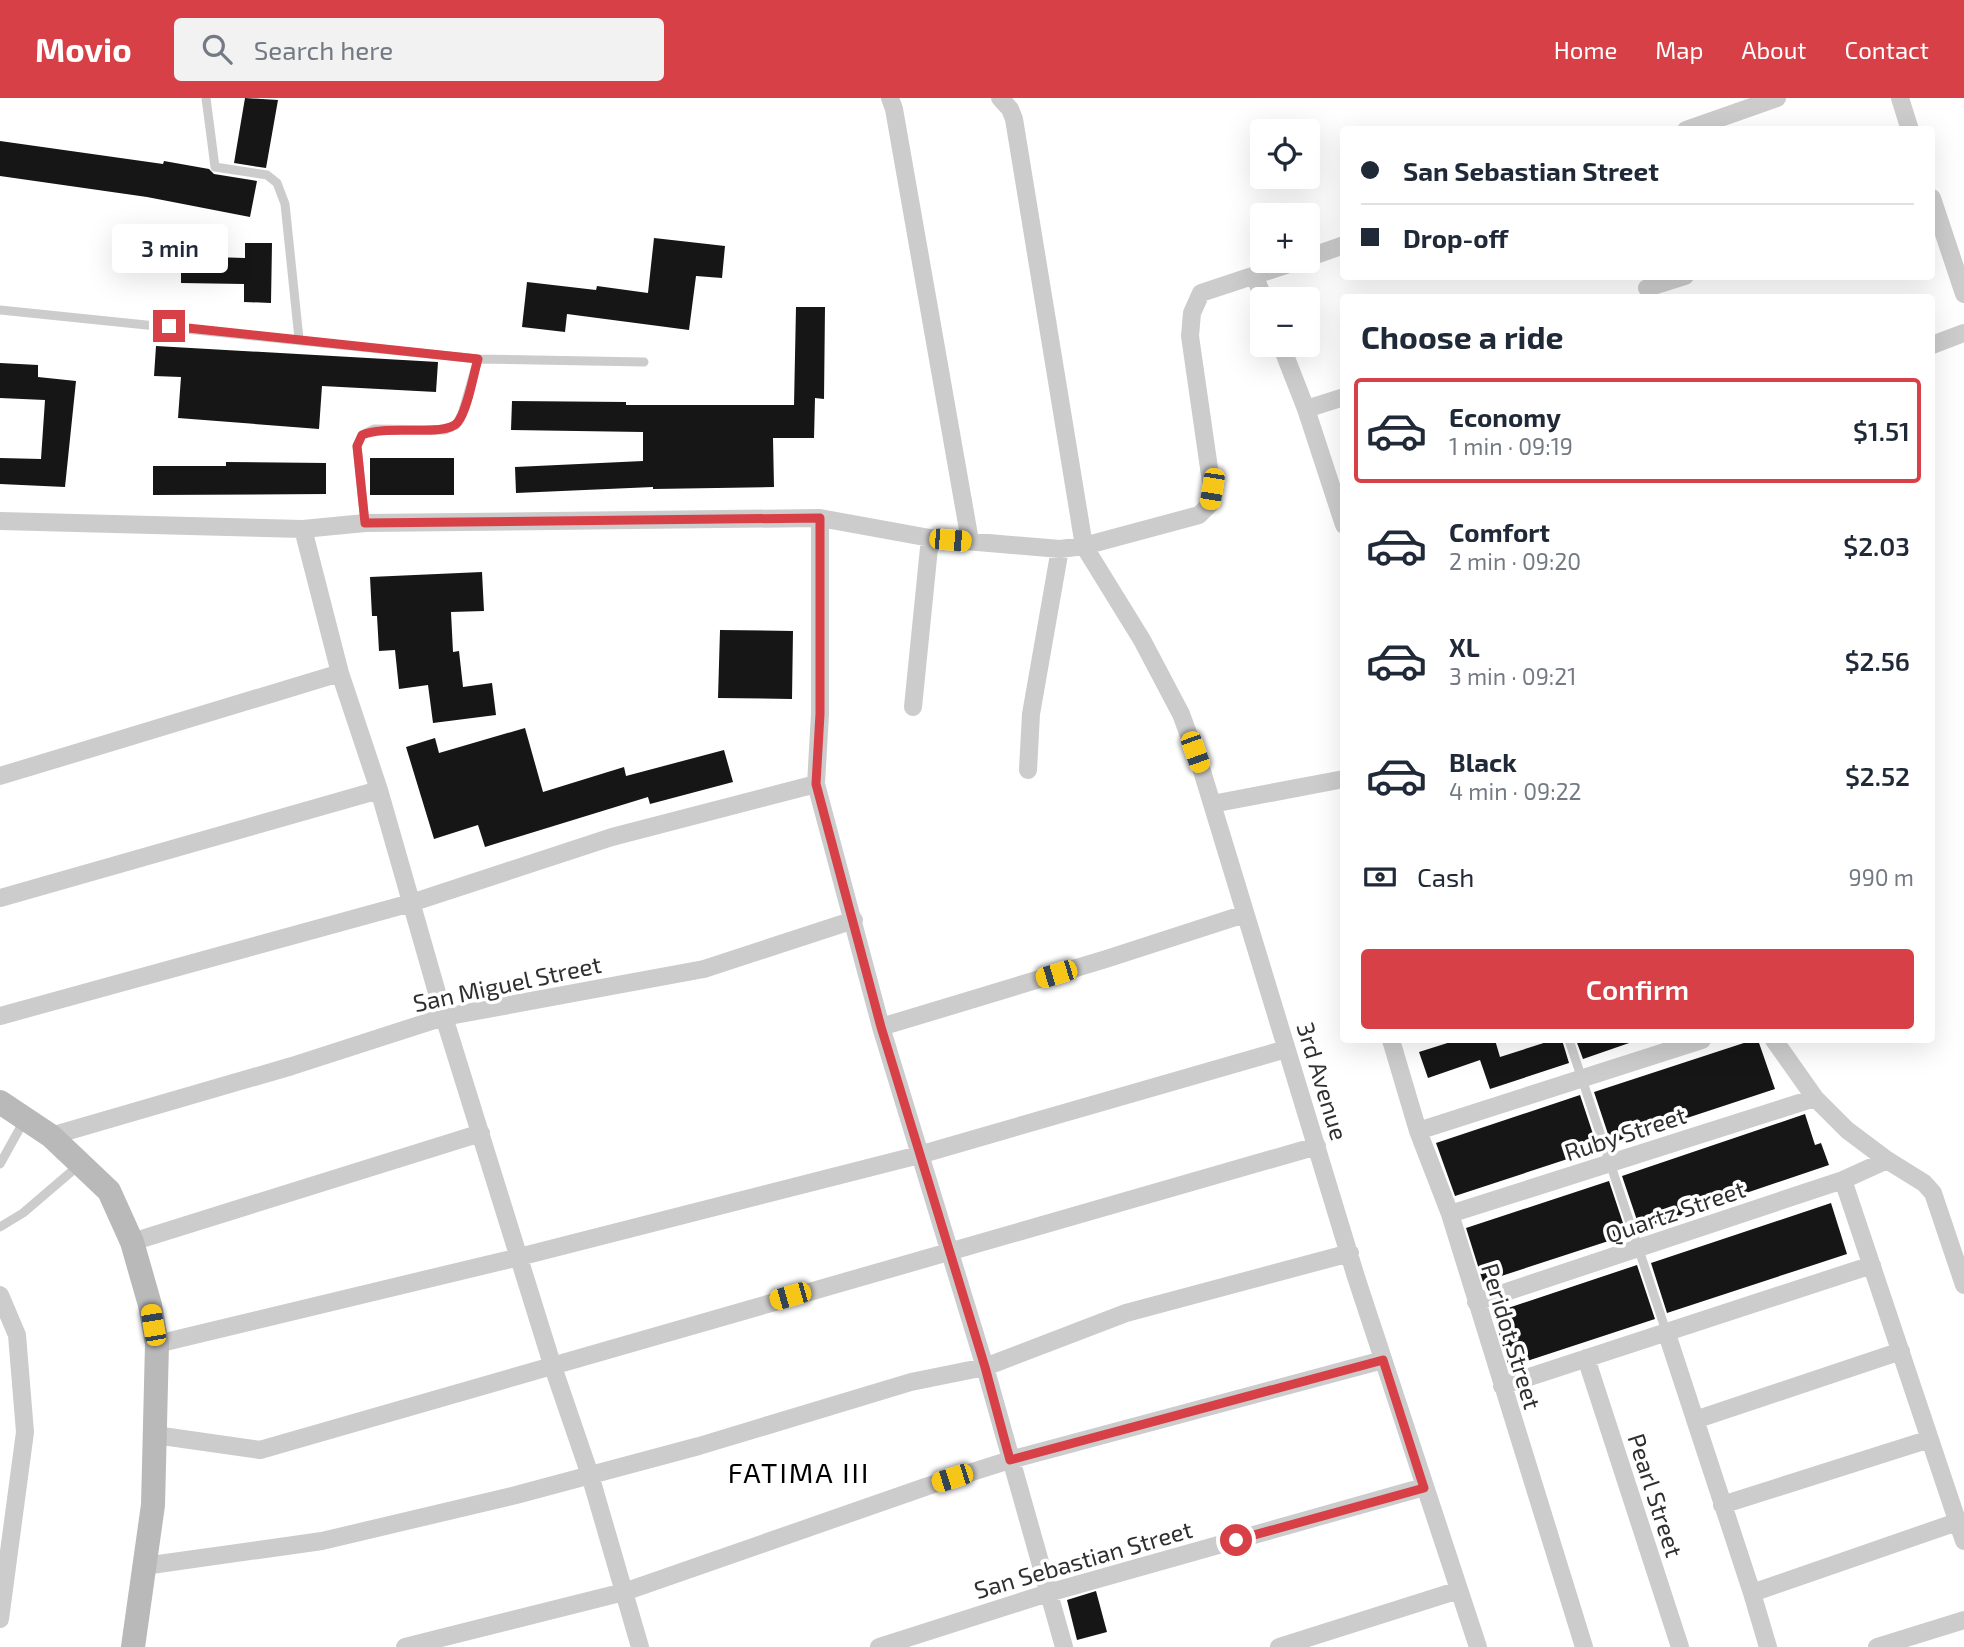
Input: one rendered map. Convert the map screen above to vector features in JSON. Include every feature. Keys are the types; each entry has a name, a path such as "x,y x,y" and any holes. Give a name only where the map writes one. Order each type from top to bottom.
{"main road":[{"path":"0,1102 51,1136 108,1191 132,1242 150,1305 157,1344 153,1505 133,1647"}],"street":[{"path":"890,98 970,541"},
{"path":"1000,98 1010,109 1014,119 1084,546"},
{"path":"1697,126 1777,98"},
{"path":"1900,98 1909,126"},
{"path":"1935,207 1964,295"},
{"path":"1320,253 1340,246"},
{"path":"0,522 303,529 365,523 820,518 930,538 1060,549 1084,546 1199,514 1209,505 1212,489 1190,336 1192,313 1201,293 1260,273"},
{"path":"1254,275 1259,287"},
{"path":"1647,288 1672,280"},
{"path":"1935,344 1964,333"},
{"path":"1286,357 1340,513"},
{"path":"1306,409 1340,398"},
{"path":"820,518 820,714 816,784 881,1027 985,1367 1065,1647"},
{"path":"303,529 340,673 379,790 444,1017 552,1364 590,1475 640,1647"},
{"path":"913,707 930,538"},
{"name":"3rd Avenue","path":"1084,546 1142,640 1181,714 1256,941 1286,1049 1383,1360 1478,1647"},
{"path":"1028,770 1031,715 1060,549"},
{"path":"0,776 340,673"},
{"path":"1212,804 1340,780"},
{"path":"0,1016 411,903 612,837 816,784"},
{"path":"0,898 379,790"},
{"path":"881,1027 1245,914"},
{"name":"San Miguel Street","path":"51,1136 292,1066 444,1017 704,969 854,920"},
{"name":"Peridot Street","path":"1397,1043 1418,1131 1450,1214 1584,1647"},
{"path":"1418,1131 1693,1043"},
{"path":"1776,1043 1815,1098 1847,1130 1887,1160 1924,1182 1933,1193 1964,1285"},
{"path":"157,1344 519,1257 919,1155 1286,1049"},
{"name":"Ruby Street","path":"1450,1214 1815,1098"},
{"path":"132,1242 481,1133"},
{"path":"155,1436 260,1450 1317,1146"},
{"name":"Quartz Street","path":"1476,1302 1843,1180 1887,1160"},
{"path":"1843,1180 1964,1541"},
{"path":"144,1566 322,1541 516,1495 699,1446 911,1382 985,1367 1126,1313 1350,1253"},
{"path":"1502,1387 1872,1265"},
{"path":"0,1295 17,1335 25,1432 0,1619"},
{"path":"1667,1334 1768,1647"},
{"path":"1695,1420 1901,1352"},
{"name":"Pearl Street","path":"1586,1358 1680,1647"},
{"path":"405,1647 624,1592 1010,1460 1383,1360"},
{"path":"1722,1505 1930,1439"},
{"name":"San Sebastian Street","path":"879,1647 1048,1593 1424,1488"},
{"path":"1752,1593 1957,1522"},
{"path":"1279,1647 1459,1590"},
{"path":"1877,1647 1964,1620"}],"lane":[{"path":"206,98 215,167 267,175 277,183 285,204 299,339"},
{"path":"0,310 478,359 644,362"},
{"path":"365,523 357,446 362,435 374,429 445,430 456,425 462,414 478,359"},
{"path":"1570,1043 1667,1334"},
{"path":"0,1164 26,1117"},
{"path":"0,1227 23,1213 81,1164"}],"building":[{"path":"245,98 278,100 266,168 234,163"},
{"path":"0,141 163,164 164,161 209,169 214,174 257,181 250,217 147,197 0,176"},
{"path":"654,238 725,246 722,278 696,276 689,330 567,314 565,332 522,327 527,282 596,290 597,286 648,293"},
{"path":"245,243 272,243 271,303 244,302 244,284 181,283 181,256 245,258"},
{"path":"796,307 825,307 824,399 815,398 814,438 773,438 774,487 653,487 516,493 515,467 643,461 643,432 511,430 512,401 626,402 626,405 794,405"},
{"path":"156,346 438,362 436,392 322,386 319,429 178,418 181,377 154,376"},
{"path":"0,363 38,365 38,377 76,381 65,487 0,484 0,458 41,459 45,400 0,398"},
{"path":"370,458 454,458 454,495 370,495"},
{"path":"226,462 326,463 326,494 153,495 153,466 226,466"},
{"path":"482,572 484,611 451,612 453,652 459,651 463,687 492,683 496,715 433,723 428,685 399,689 395,650 379,651 377,616 372,616 370,577"},
{"path":"720,630 793,631 792,699 718,698"},
{"path":"525,728 543,792 624,767 626,776 724,750 733,782 650,804 648,797 485,847 478,825 434,839 406,747 435,738 439,753"},
{"path":"1448,1043 1496,1043 1500,1057 1544,1043 1563,1043 1569,1063 1490,1089 1480,1060 1428,1078 1419,1052"},
{"path":"1577,1043 1629,1043 1583,1059"},
{"path":"1744,1043 1759,1043 1775,1089 1611,1143 1594,1092"},
{"path":"1580,1095 1598,1149 1455,1196 1436,1143"},
{"path":"1805,1114 1815,1145 1821,1143 1829,1165 1640,1229 1622,1176"},
{"path":"1609,1181 1627,1235 1483,1282 1466,1228"},
{"path":"1831,1203 1847,1254 1667,1313 1651,1263"},
{"path":"1637,1265 1655,1319 1509,1367 1493,1313"},
{"path":"1096,1591 1107,1632 1077,1640 1067,1600"}],"district":[{"name":"FATIMA III","path":"799,1472"}],"route":[{"path":"169,326 478,359 462,414 456,425 445,430 374,429 362,435 357,446 365,523 820,518 820,714 816,784 881,1027 985,1367 1010,1460 1383,1360 1424,1488 1236,1540"}]}
